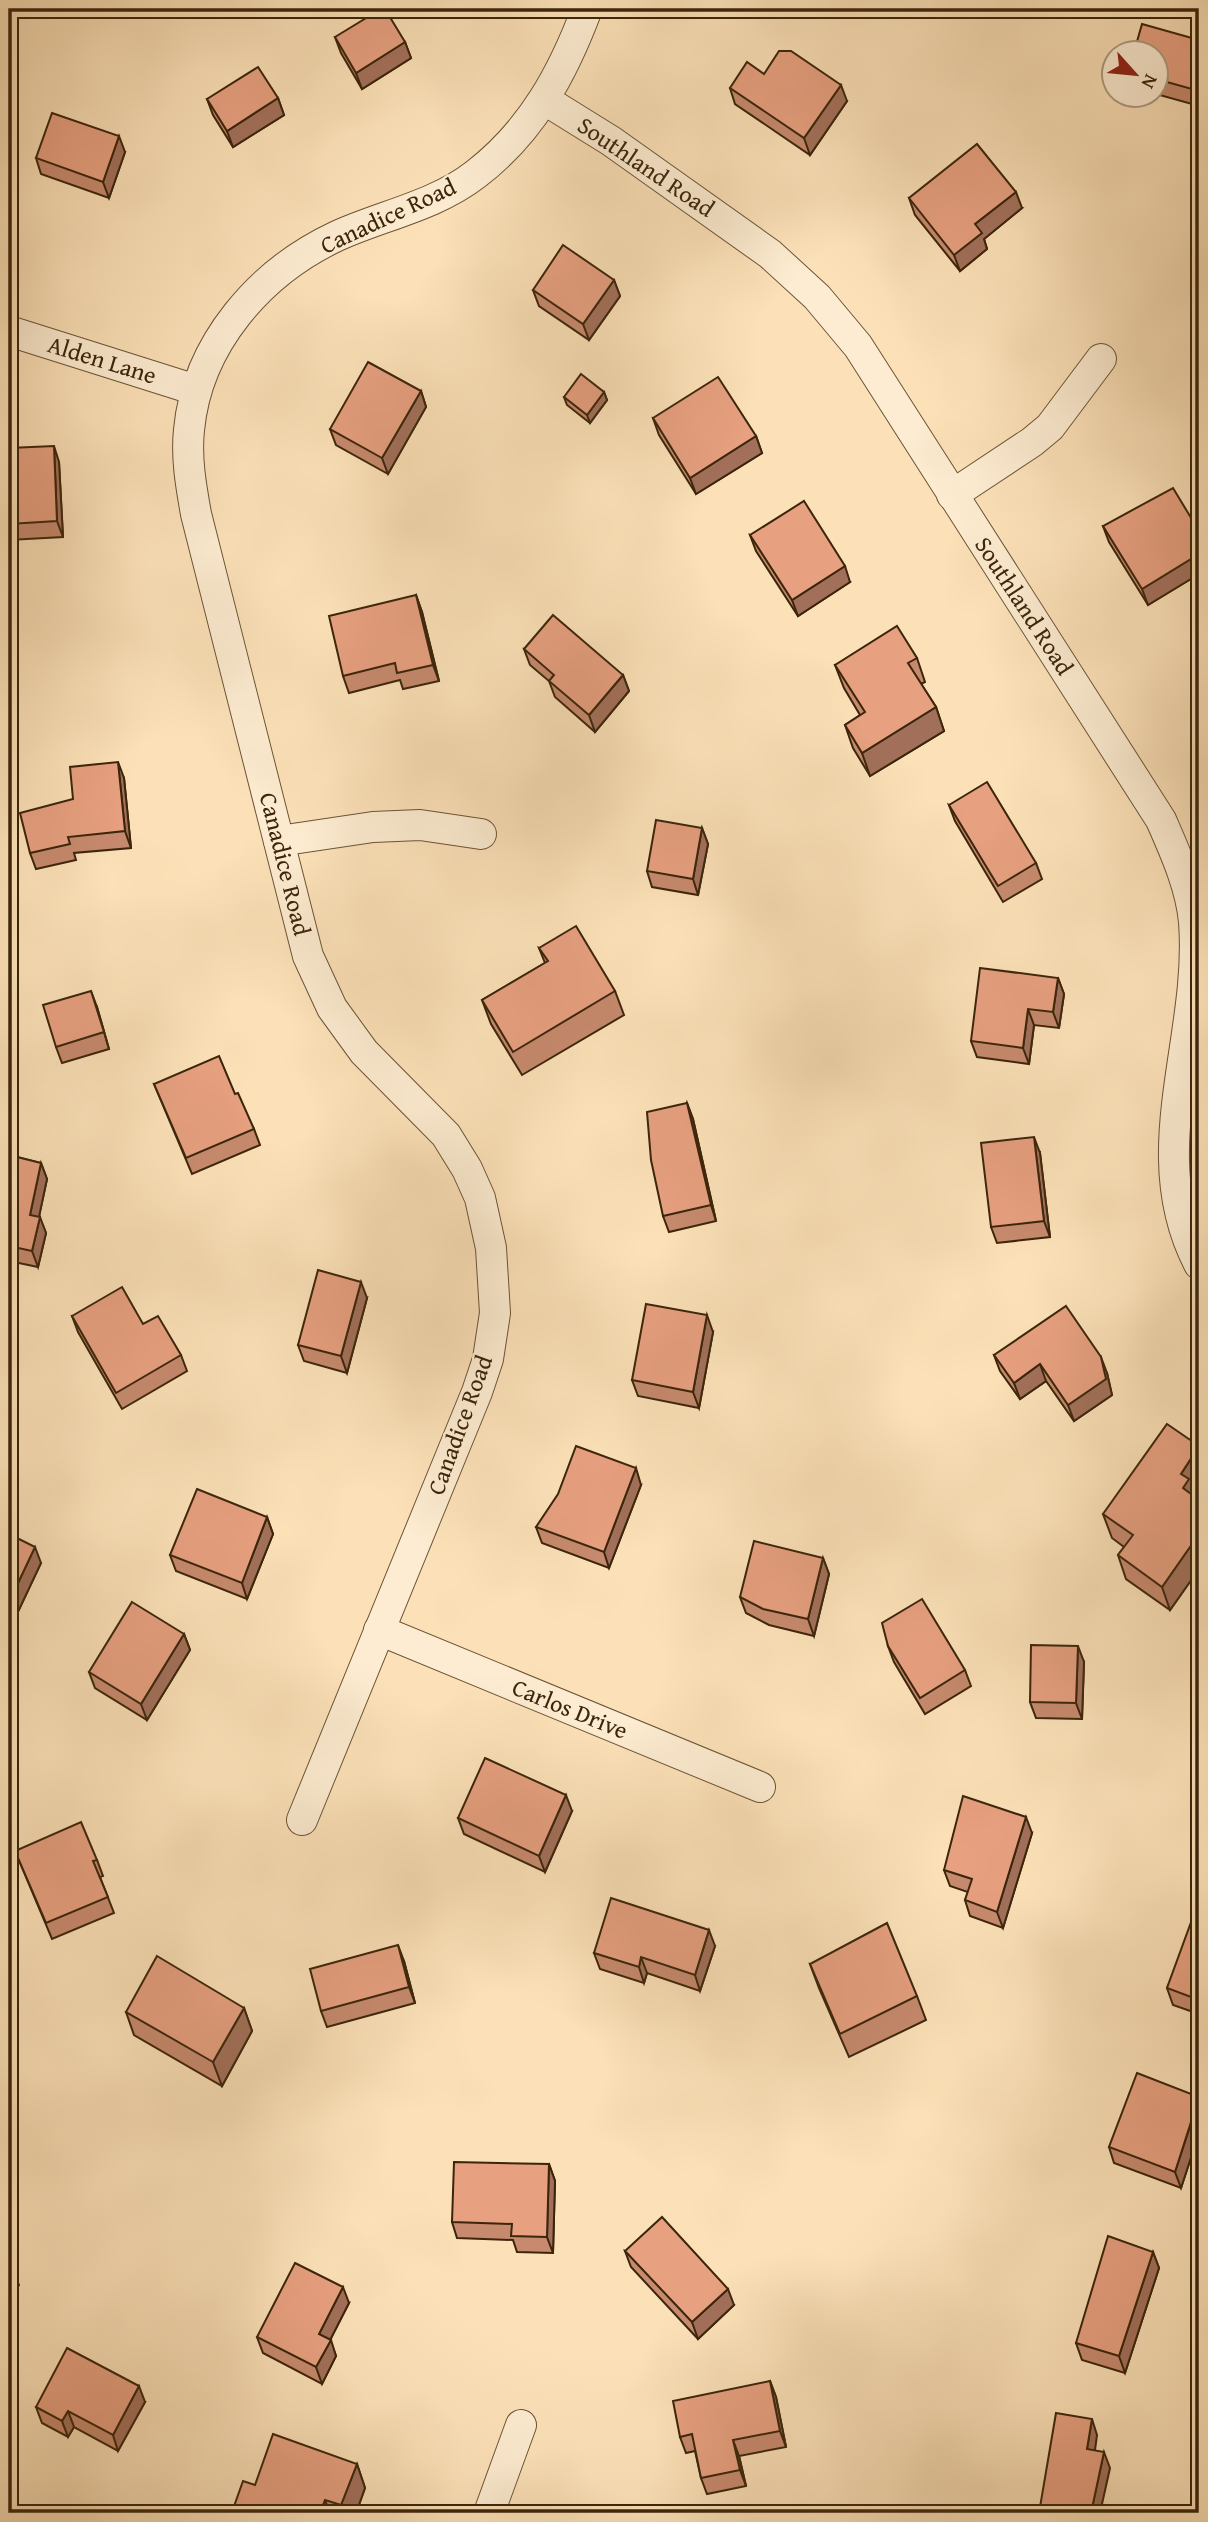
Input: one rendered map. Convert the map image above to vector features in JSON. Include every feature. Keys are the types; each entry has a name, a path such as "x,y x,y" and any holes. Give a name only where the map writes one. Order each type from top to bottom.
{"street":[{"name":"Canadice Road","path":"302,1820 477,1392 488,1359 495,1313 491,1248 480,1198 467,1169 446,1135 364,1052 332,1008 308,956 196,514 190,477 189,431 196,390 203,369 226,328 257,291 287,267 335,237 439,197 476,174 517,136 545,100 587,9"},
{"name":"Southland Road","path":"545,100 611,141 770,254 817,297 858,346 1161,820 1181,867 1197,919 1172,1153 1176,1198 1188,1242 1199,1264"},
{"name":"Alden Lane","path":"9,331 196,390"},
{"path":"952,495 1051,427 1101,359"},
{"path":"279,841 373,827 420,825 481,834"},
{"name":"Carlos Drive","path":"379,1630 760,1787"},
{"path":"489,2513 521,2425"}],"building":[{"path":"385,9 405,42 356,73 335,37"},
{"path":"1142,24 1199,40 1199,91 1170,83 1170,38 1138,38"},
{"path":"779,51 791,51 841,85 804,138 730,88 747,62 764,74"},
{"path":"258,67 278,98 227,131 207,99"},
{"path":"52,113 119,136 103,182 36,158"},
{"path":"977,144 1016,192 975,224 982,233 954,255 909,198"},
{"path":"563,245 614,280 583,324 533,290"},
{"path":"368,362 421,391 382,458 330,429"},
{"path":"581,374 604,392 587,415 564,397"},
{"path":"718,377 756,436 690,478 653,418"},
{"path":"54,446 57,521 9,524 9,448"},
{"path":"1173,488 1199,531 1199,554 1142,589 1103,526"},
{"path":"804,501 845,566 792,600 750,535"},
{"path":"416,595 433,665 397,673 395,663 343,676 329,616"},
{"path":"553,615 623,675 589,715 549,681 554,675 524,649"},
{"path":"897,626 917,658 908,663 936,707 862,753 845,725 865,712 835,665"},
{"path":"118,762 125,831 68,837 70,844 30,853 20,813 73,799 70,767"},
{"path":"987,782 1036,863 998,886 949,805"},
{"path":"656,820 702,828 693,879 647,871"},
{"path":"576,926 615,991 513,1052 482,1000 548,961 539,948"},
{"path":"980,968 1058,978 1053,1012 1028,1009 1023,1048 971,1041"},
{"path":"91,991 104,1032 56,1047 43,1005"},
{"path":"219,1056 254,1129 186,1158 154,1084"},
{"path":"687,1103 711,1205 663,1216 651,1160 647,1112"},
{"path":"1034,1137 1044,1221 991,1227 981,1143"},
{"path":"9,1155 41,1163 30,1215 40,1217 32,1251 9,1246"},
{"path":"318,1270 361,1282 341,1356 298,1345"},
{"path":"122,1287 143,1324 158,1316 181,1355 116,1393 72,1316"},
{"path":"646,1304 707,1315 693,1392 632,1380"},
{"path":"1066,1306 1101,1357 1106,1379 1068,1405 1040,1364 1014,1383 994,1355"},
{"path":"1167,1424 1199,1446 1181,1474 1189,1479 1183,1488 1199,1500 1199,1534 1162,1587 1118,1555 1133,1535 1103,1514"},
{"path":"576,1446 636,1468 604,1552 536,1527 558,1494"},
{"path":"197,1489 267,1517 242,1583 170,1555"},
{"path":"9,1534 35,1547 10,1600 9,1600"},
{"path":"754,1541 823,1558 808,1619 763,1609 740,1597"},
{"path":"922,1599 965,1670 920,1698 888,1646 882,1623"},
{"path":"132,1602 184,1634 141,1704 89,1672"},
{"path":"1031,1645 1078,1646 1076,1703 1030,1702"},
{"path":"485,1758 566,1795 539,1856 458,1818"},
{"path":"963,1796 1026,1817 997,1912 965,1900 972,1879 944,1870"},
{"path":"81,1822 97,1860 93,1861 108,1897 46,1923 15,1851"},
{"path":"611,1898 709,1930 695,1975 641,1957 639,1967 594,1953"},
{"path":"1194,1914 1199,1916 1199,2000 1167,1988"},
{"path":"887,1923 917,1996 840,2034 810,1964"},
{"path":"398,1945 409,1987 321,2011 310,1969"},
{"path":"157,1956 244,2008 213,2062 126,2012"},
{"path":"1137,2073 1199,2097 1175,2172 1109,2147"},
{"path":"454,2162 549,2164 547,2237 511,2236 512,2224 452,2222"},
{"path":"662,2217 728,2289 692,2322 625,2251"},
{"path":"1108,2236 1153,2252 1119,2356 1076,2343"},
{"path":"295,2263 343,2287 319,2334 331,2340 316,2367 257,2337"},
{"path":"67,2348 139,2386 113,2435 68,2411 62,2421 36,2407"},
{"path":"770,2381 780,2431 733,2440 740,2470 701,2478 692,2434 680,2437 673,2401"},
{"path":"1056,2413 1092,2419 1087,2449 1104,2452 1091,2513 1039,2513"},
{"path":"273,2434 357,2464 341,2505 325,2500 320,2513 232,2512 243,2481 255,2485"}]}
